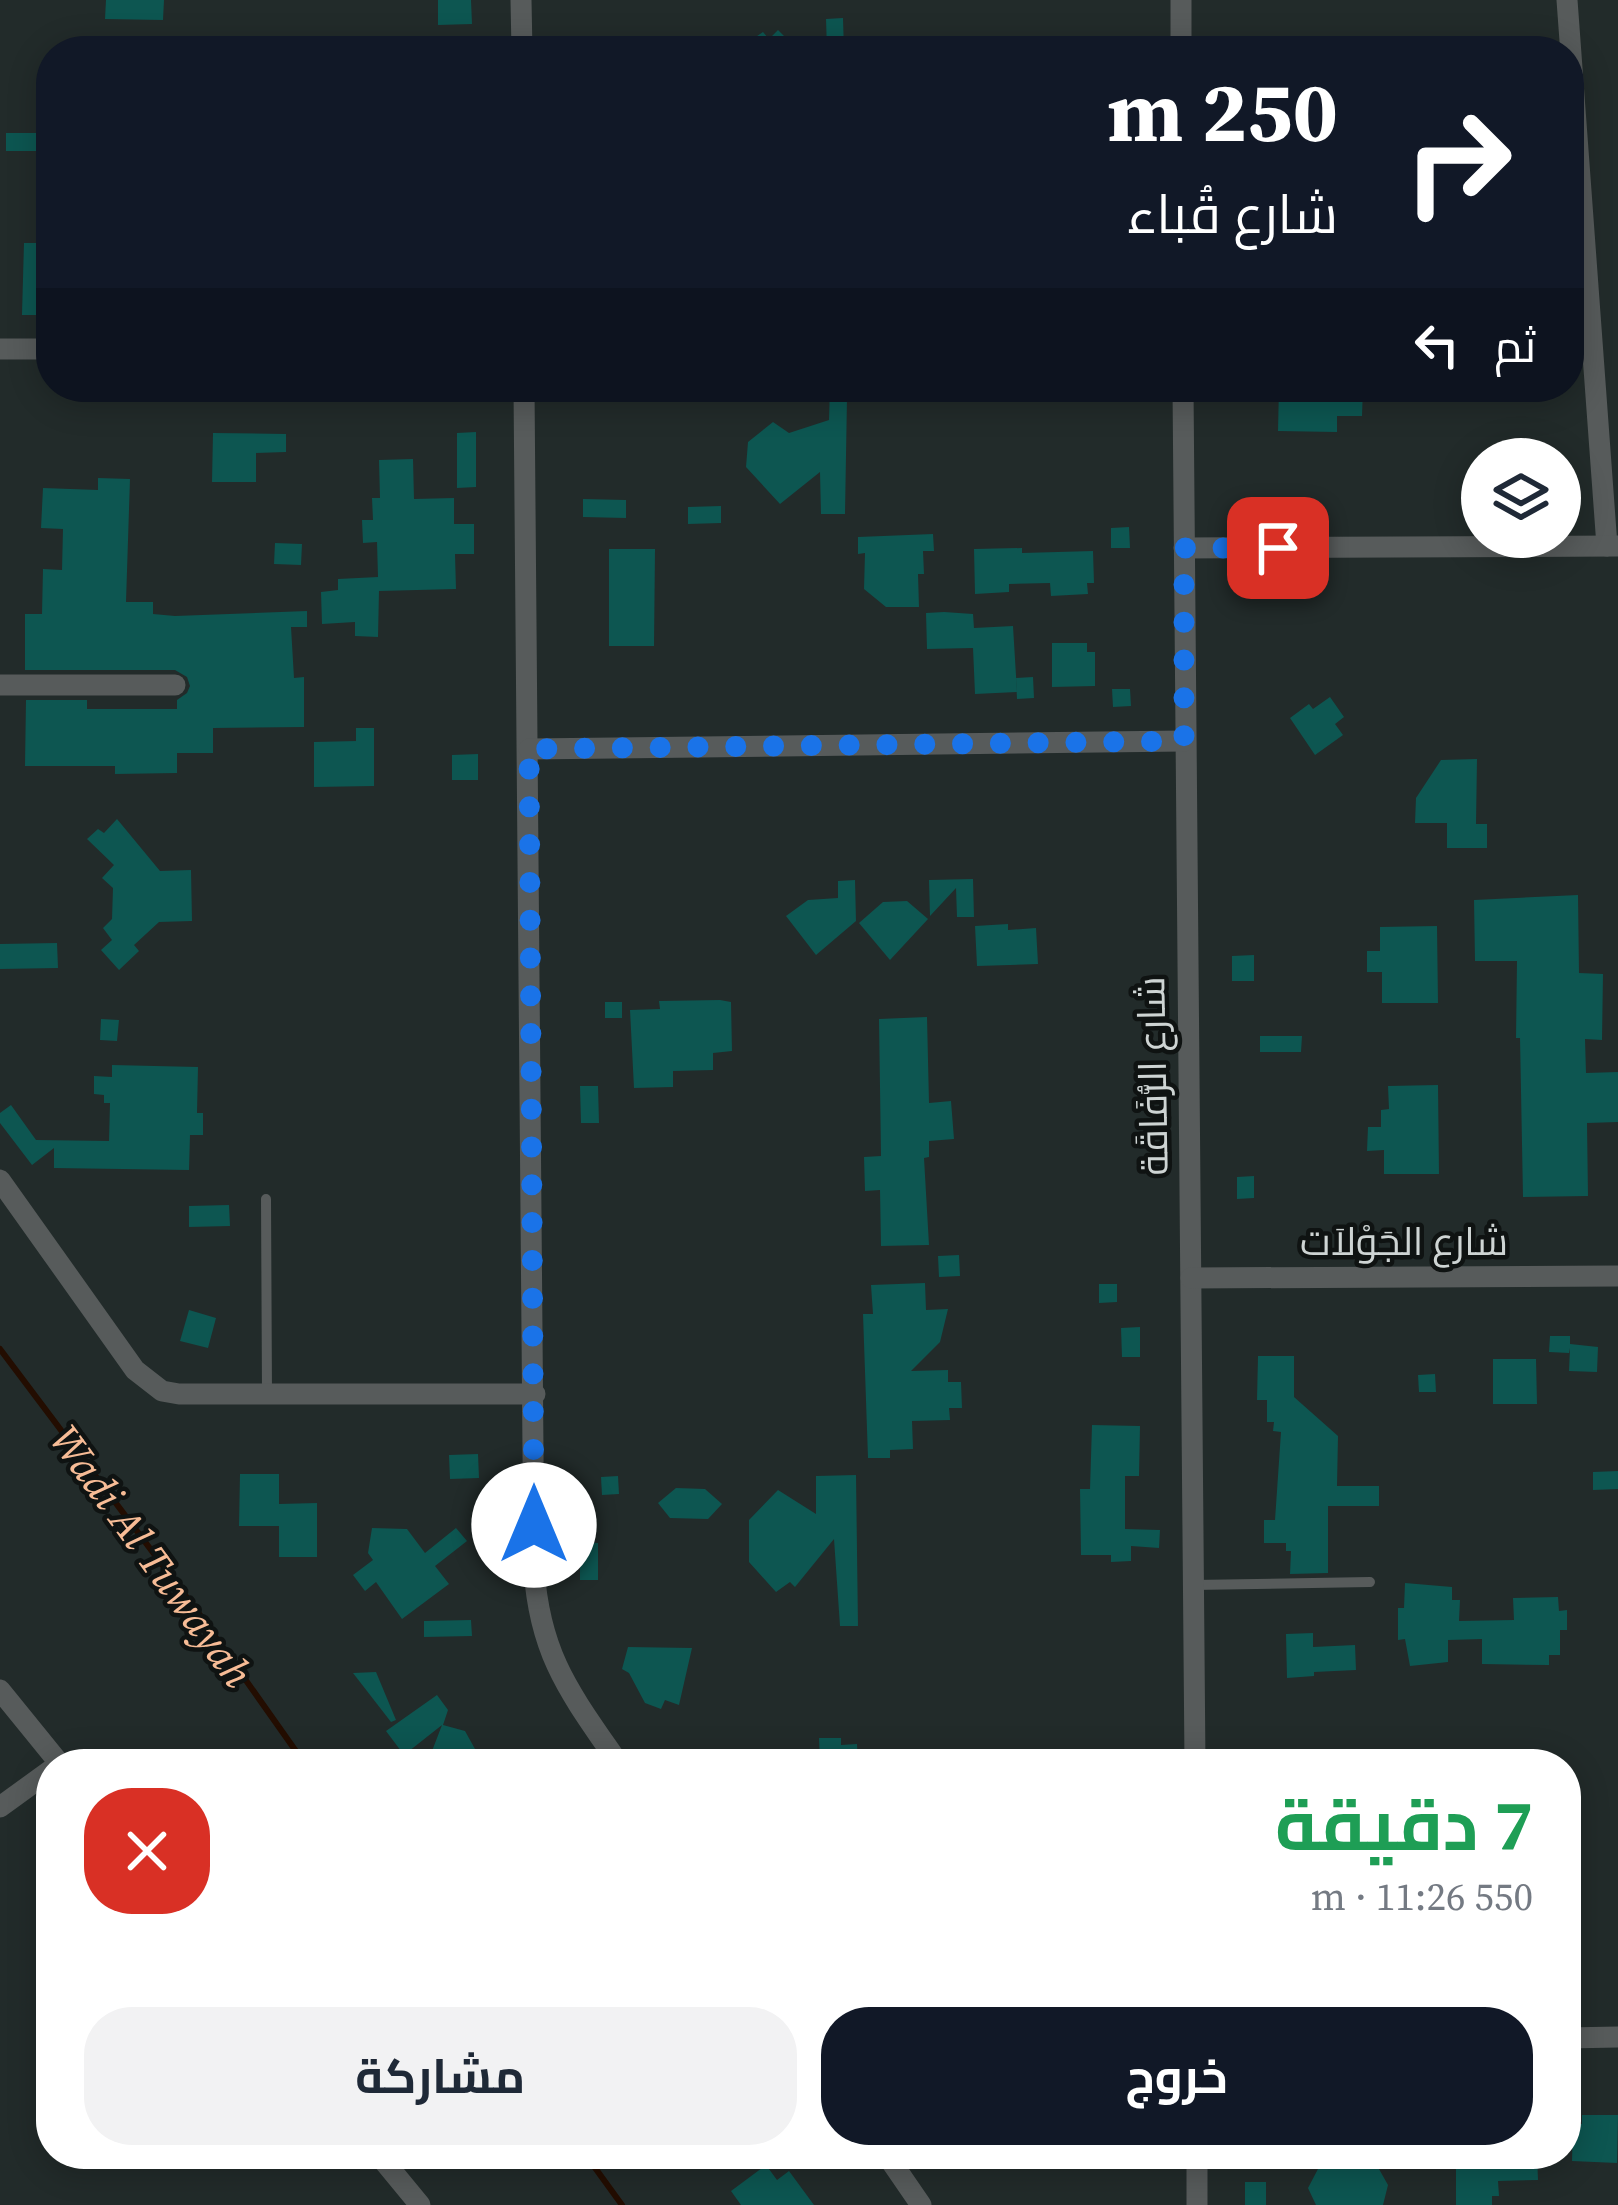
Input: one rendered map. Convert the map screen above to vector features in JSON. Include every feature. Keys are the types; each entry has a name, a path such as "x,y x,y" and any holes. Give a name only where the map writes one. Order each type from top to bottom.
{"street":[{"path":"521,0 522,36"},
{"path":"1181,0 1181,36"},
{"path":"1567,0 1570,36"},
{"path":"1184,548 1613,546 1584,193"},
{"path":"0,349 36,349"},
{"path":"524,402 536,1608 562,1681 609,1749"},
{"name":"شارع الرُّفَاقَة","path":"1183,402 1195,1749"},
{"path":"0,686 175,686"},
{"path":"529,749 1184,741"},
{"path":"0,1180 147,1382 179,1394 535,1394"},
{"name":"شارع الجَوْلاَت","path":"1191,1278 1618,1276"},
{"path":"0,1690 48,1749"},
{"path":"0,1807 36,1781"},
{"path":"1581,2038 1618,2037"},
{"path":"390,2169 420,2205"},
{"path":"896,2169 921,2205"},
{"path":"1197,2169 1197,2205"}],"lane":[{"path":"266,1199 267,1394"},
{"path":"1193,1585 1370,1582"}],"building":[{"path":"106,0 164,0 163,20 105,19"},
{"path":"438,0 471,0 472,24 438,25"},
{"path":"843,18 844,36 827,36 826,19"},
{"path":"6,133 36,133 36,151 6,151"},
{"path":"24,243 36,243 36,315 22,315"},
{"path":"830,402 847,402 845,514 821,514 820,472 780,504 746,467 748,442 773,422 789,433 829,420"},
{"path":"1279,402 1362,402 1362,416 1337,416 1337,432 1278,431"},
{"path":"476,432 476,487 457,488 457,433"},
{"path":"213,433 286,434 286,452 256,453 256,482 212,482"},
{"path":"413,459 414,499 454,498 454,524 474,524 474,554 455,554 456,589 379,591 378,637 355,636 355,622 322,624 321,592 338,590 338,579 378,577 377,542 363,543 362,520 373,520 372,498 380,498 379,460"},
{"path":"98,478 130,479 126,602 153,602 153,614 175,616 307,611 307,627 291,627 294,678 304,677 304,727 213,728 213,753 177,753 177,773 115,774 115,766 25,766 26,700 87,700 87,709 177,709 177,700 190,686 187,677 175,670 25,670 25,614 42,614 43,569 62,570 63,529 41,528 43,488 98,490"},
{"path":"583,499 626,500 626,518 583,517"},
{"path":"721,506 721,523 688,524 688,507"},
{"path":"1129,527 1130,548 1111,548 1111,528"},
{"path":"933,534 934,551 923,551 924,574 918,574 919,607 886,607 864,589 865,553 858,554 858,537"},
{"path":"275,543 302,544 301,565 274,564"},
{"path":"1022,548 1022,553 1093,551 1094,583 1087,583 1088,594 1051,596 1050,583 1009,584 1009,592 975,594 974,549"},
{"path":"609,549 655,549 654,646 609,646"},
{"path":"926,613 973,614 974,628 1013,626 1017,692 975,694 973,648 927,649"},
{"path":"1052,643 1087,643 1087,652 1095,652 1095,686 1052,687"},
{"path":"1033,677 1034,698 1017,699 1016,678"},
{"path":"1112,689 1130,689 1131,706 1113,707"},
{"path":"1330,697 1344,717 1335,724 1343,735 1315,755 1290,718"},
{"path":"356,728 374,728 374,786 314,787 314,742 356,741"},
{"path":"478,754 478,780 452,780 452,755"},
{"path":"1477,759 1476,824 1487,824 1487,848 1447,848 1447,823 1415,823 1416,798 1441,760"},
{"path":"117,819 160,871 191,870 192,921 159,922 134,945 139,951 119,970 101,950 112,940 103,928 112,919 113,888 102,878 114,865 87,839 98,829 104,833"},
{"path":"973,879 974,917 957,917 956,888 930,916 929,880"},
{"path":"855,880 856,921 816,955 786,916 808,900 838,898 838,881"},
{"path":"1578,895 1579,973 1603,974 1602,1040 1585,1039 1586,1073 1618,1072 1618,1122 1587,1123 1588,1196 1523,1197 1517,961 1475,961 1474,900"},
{"path":"907,901 928,919 890,960 859,923 883,902"},
{"path":"1008,924 1008,930 1036,928 1038,964 977,966 975,926"},
{"path":"1437,926 1438,1003 1382,1003 1382,972 1367,972 1367,951 1380,951 1380,927"},
{"path":"57,943 58,968 0,969 0,944"},
{"path":"1254,955 1254,981 1232,981 1232,956"},
{"path":"659,1001 731,1002 732,1051 713,1053 713,1070 673,1071 673,1087 634,1088 630,1010 660,1009"},
{"path":"605,1002 622,1002 622,1018 605,1018"},
{"path":"927,1017 929,1103 951,1101 954,1139 929,1141 929,1157 924,1158 929,1245 881,1246 880,1190 865,1191 864,1157 881,1156 879,1019"},
{"path":"101,1019 119,1020 117,1041 100,1040"},
{"path":"1260,1036 1302,1036 1301,1052 1260,1052"},
{"path":"112,1065 198,1067 197,1113 203,1113 203,1135 190,1135 189,1170 54,1168 54,1148 32,1165 0,1123 0,1113 11,1105 36,1140 109,1141 110,1103 104,1103 104,1095 94,1094 94,1076 112,1077"},
{"path":"1438,1085 1439,1174 1384,1174 1384,1150 1367,1151 1368,1127 1381,1127 1381,1110 1389,1109 1388,1086"},
{"path":"580,1086 598,1086 599,1123 581,1123"},
{"path":"1254,1176 1254,1198 1237,1199 1237,1177"},
{"path":"229,1205 230,1226 189,1227 189,1206"},
{"path":"959,1255 960,1276 939,1277 938,1256"},
{"path":"925,1283 926,1310 948,1309 940,1342 911,1371 948,1370 948,1382 961,1382 962,1408 949,1408 950,1420 912,1421 913,1449 890,1450 890,1458 868,1458 863,1314 873,1314 871,1285"},
{"path":"1099,1284 1117,1284 1117,1302 1099,1303"},
{"path":"189,1310 216,1318 208,1348 180,1341"},
{"path":"1140,1327 1140,1357 1122,1357 1121,1328"},
{"path":"1550,1336 1570,1336 1570,1344 1598,1347 1597,1372 1569,1371 1570,1348 1569,1353 1549,1352"},
{"path":"1258,1356 1294,1356 1294,1397 1338,1436 1337,1486 1379,1486 1379,1506 1328,1506 1328,1573 1290,1574 1291,1551 1286,1551 1286,1543 1264,1543 1264,1520 1275,1520 1281,1432 1273,1431 1274,1422 1267,1422 1267,1400 1257,1400"},
{"path":"1493,1359 1536,1359 1537,1404 1493,1404"},
{"path":"1435,1374 1436,1392 1419,1392 1418,1375"},
{"path":"1092,1425 1140,1426 1139,1476 1125,1476 1125,1529 1160,1530 1159,1548 1131,1546 1131,1561 1081,1555 1080,1489 1090,1489"},
{"path":"478,1454 479,1478 450,1479 449,1455"},
{"path":"1618,1471 1618,1489 1593,1490 1593,1472"},
{"path":"240,1474 279,1474 279,1504 317,1503 317,1557 279,1557 279,1526 239,1526"},
{"path":"856,1475 858,1626 840,1626 834,1539 795,1587 790,1582 776,1592 749,1562 749,1520 778,1490 816,1514 816,1476"},
{"path":"618,1476 619,1494 602,1495 601,1477"},
{"path":"676,1488 705,1489 722,1504 708,1519 670,1518 658,1503"},
{"path":"372,1528 407,1529 425,1553 456,1528 467,1541 435,1566 449,1584 402,1619 376,1582 365,1591 353,1575 373,1560 368,1553"},
{"path":"580,1542 598,1543 598,1580 580,1580"},
{"path":"1405,1583 1452,1587 1452,1600 1460,1600 1459,1621 1514,1620 1513,1598 1558,1597 1559,1611 1567,1610 1567,1630 1560,1630 1560,1655 1549,1655 1549,1665 1482,1664 1482,1639 1448,1640 1448,1662 1410,1666 1405,1639 1398,1640 1398,1608 1404,1608"},
{"path":"471,1620 472,1636 424,1637 424,1621"},
{"path":"1313,1633 1313,1647 1355,1645 1356,1670 1287,1678 1286,1634"},
{"path":"628,1647 692,1648 679,1705 665,1700 661,1709 645,1703 622,1669"},
{"path":"376,1672 396,1720 391,1722 353,1673"},
{"path":"437,1695 448,1710 443,1725 465,1731 475,1749 433,1749 442,1725 412,1749 400,1749 386,1731"},
{"path":"819,1738 857,1744 857,1749 819,1749"},
{"path":"1582,2115 1618,2115 1617,2163 1581,2161"},
{"path":"761,2169 769,2169 777,2180 789,2171 814,2205 741,2205 731,2191"},
{"path":"1318,2169 1379,2169 1388,2185 1383,2205 1316,2205 1308,2188"},
{"path":"1456,2169 1538,2169 1538,2180 1498,2181 1499,2196 1492,2196 1492,2205 1456,2205"},
{"path":"1245,2182 1266,2182 1266,2205 1245,2205"}],"waterway":[{"name":"Wadi Al Tuwayah","path":"0,1349 294,1749"},
{"name":"Wadi Al Tuwayah","path":"596,2169 622,2205"}],"route":[{"path":"534,1525 529,749 1184,741 1184,548 1278,548"}]}
